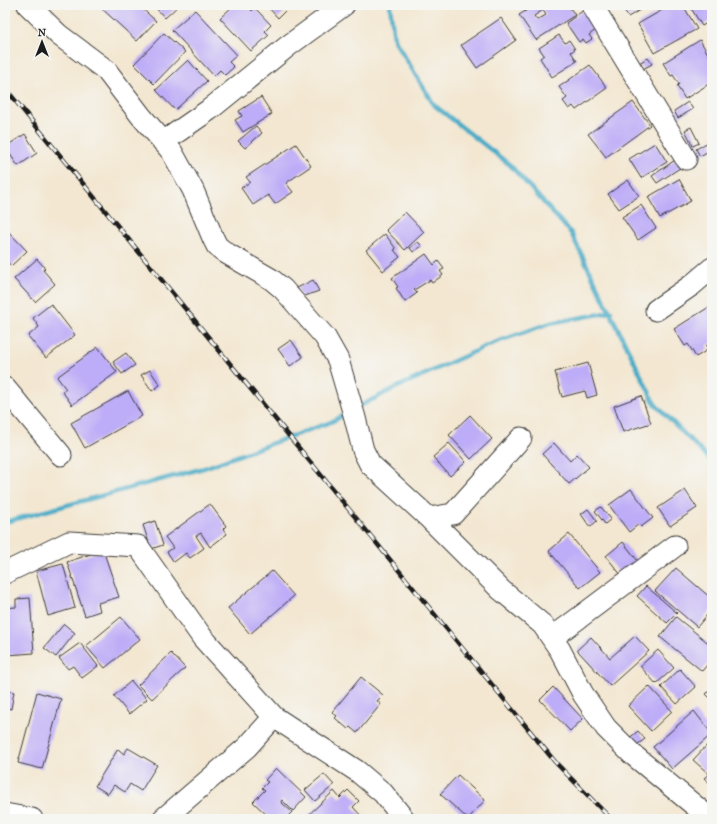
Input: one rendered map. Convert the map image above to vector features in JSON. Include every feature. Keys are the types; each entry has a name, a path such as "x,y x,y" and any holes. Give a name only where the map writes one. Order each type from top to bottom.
{"street":[{"path":"163,142 209,110 288,46 344,5"},
{"path":"592,5 686,158"},
{"path":"41,9 67,42 106,70 182,166 196,196 212,238 218,246 226,253 271,279 283,289 324,337 338,360 363,450 370,464 429,518 501,590 543,625 552,638 583,694 606,728 632,754 711,819"},
{"path":"656,310 692,285 712,268"},
{"path":"5,388 62,455"},
{"path":"429,518 453,514 521,438"},
{"path":"5,573 69,542 138,546 202,637 274,717 357,771 383,793 404,819"},
{"path":"552,638 675,546"},
{"path":"163,819 248,747 274,717"},
{"path":"5,814 32,819"}],"building":[{"path":"98,5 138,5 156,21 137,41"},
{"path":"153,5 179,5 165,18"},
{"path":"232,5 246,5 252,11 255,8 271,25 265,31 269,35 251,51 220,18 233,6"},
{"path":"261,5 291,5 278,18 267,6 264,8"},
{"path":"535,5 568,5 575,15 536,40 519,15","holes":["543,10 546,15 537,20 534,16"]},
{"path":"621,5 648,5 628,17"},
{"path":"671,5 683,5 697,29 654,53 638,24"},
{"path":"689,5 712,5 712,20 702,26"},
{"path":"195,10 237,55 229,62 234,67 225,75 220,70 214,76 172,30"},
{"path":"584,10 597,29 589,35 592,39 586,43 583,39 579,42 566,23"},
{"path":"501,18 516,40 477,68 461,45"},
{"path":"712,31 712,43 707,34"},
{"path":"164,33 185,52 154,84 134,64"},
{"path":"559,35 565,43 569,40 575,49 571,52 577,61 552,77 540,58 544,55 539,48"},
{"path":"700,40 712,61 712,82 685,99 677,86 679,84 673,75 671,76 663,63"},
{"path":"648,58 652,64 643,69 639,63"},
{"path":"188,60 207,81 175,110 156,90"},
{"path":"590,65 607,88 576,110 573,106 569,109 563,101 567,98 559,87"},
{"path":"261,97 272,114 243,132 235,120 242,116 239,111"},
{"path":"633,102 650,125 606,157 588,134"},
{"path":"688,102 693,109 678,118 674,111"},
{"path":"256,126 262,133 245,148 238,141"},
{"path":"691,127 699,143 693,146 685,130"},
{"path":"25,134 37,153 18,166 5,147"},
{"path":"712,140 712,149 700,156 696,149"},
{"path":"655,143 667,162 641,178 629,159"},
{"path":"296,144 311,166 286,183 293,192 275,204 268,195 253,205 241,188 250,182 246,177"},
{"path":"678,158 683,166 657,183 652,176"},
{"path":"679,179 691,201 660,218 648,197"},
{"path":"628,180 639,196 619,209 608,194"},
{"path":"641,205 656,228 638,240 622,217"},
{"path":"405,212 424,232 405,250 386,230"},
{"path":"5,228 27,251 11,266 5,259"},
{"path":"385,234 396,249 394,250 400,257 383,271 366,250"},
{"path":"418,242 422,246 413,252 410,248"},
{"path":"426,254 434,265 438,261 444,269 440,271 443,275 432,283 430,280 414,290 417,293 405,302 396,288 398,287 392,278"},
{"path":"37,259 45,268 43,270 55,284 35,302 14,279"},
{"path":"313,280 319,291 302,297 297,288"},
{"path":"51,304 75,335 46,358 28,336 39,327 33,318"},
{"path":"709,307 712,311 712,343 706,346 709,349 696,357 688,344 685,346 674,329"},
{"path":"291,340 303,357 290,366 278,349"},
{"path":"98,347 117,372 72,405 62,391 66,389 57,377"},
{"path":"126,353 135,365 122,374 113,362"},
{"path":"588,363 597,395 587,398 585,391 562,397 555,372"},
{"path":"150,370 160,385 152,391 141,375"},
{"path":"128,391 142,416 85,448 71,423"},
{"path":"641,396 651,423 623,432 614,406"},
{"path":"470,415 492,439 471,459 449,435"},
{"path":"449,443 466,462 450,476 433,457"},
{"path":"554,443 570,461 577,454 589,467 569,484 542,454"},
{"path":"631,489 653,518 641,527 639,524 629,532 609,505"},
{"path":"685,490 697,508 670,526 658,508"},
{"path":"210,504 226,526 223,529 227,534 210,547 201,533 196,536 204,548 190,558 186,553 174,562 167,552 173,548 165,537"},
{"path":"601,507 611,519 605,524 595,511"},
{"path":"588,509 597,521 590,527 581,514"},
{"path":"155,521 163,545 151,549 143,525"},
{"path":"569,534 600,572 580,588 549,551"},
{"path":"623,542 638,561 621,575 606,556"},
{"path":"103,550 119,597 98,603 100,611 85,616 67,562"},
{"path":"63,564 75,608 48,616 36,571"},
{"path":"676,568 712,599 712,609 697,627 655,591"},
{"path":"272,571 294,596 250,634 228,608"},
{"path":"646,586 677,613 667,623 637,596"},
{"path":"30,598 34,653 7,655 5,608 16,607 16,599"},
{"path":"121,617 140,639 105,668 86,646"},
{"path":"676,617 712,646 712,659 702,671 660,637"},
{"path":"64,624 75,633 56,657 44,648"},
{"path":"635,636 649,651 610,686 577,650 591,637 610,658"},
{"path":"80,643 98,666 82,678 73,666 68,669 59,658"},
{"path":"658,650 674,668 656,684 640,666"},
{"path":"171,653 185,668 152,699 138,685"},
{"path":"680,669 696,687 677,704 661,687"},
{"path":"361,677 383,695 377,701 381,704 357,733 350,727 348,729 335,718 337,716 332,712"},
{"path":"131,681 147,699 129,714 114,696"},
{"path":"649,686 672,711 651,731 628,706"},
{"path":"553,687 583,719 570,731 540,700"},
{"path":"712,688 712,700 706,694"},
{"path":"5,690 14,692 11,709 5,707"},
{"path":"37,692 61,699 42,769 18,763"},
{"path":"694,711 712,734 672,769 653,747"},
{"path":"638,731 645,739 634,747 628,739"},
{"path":"708,744 712,748 712,785 704,778 709,774 693,760"},
{"path":"128,748 157,765 141,791 130,784 125,792 114,785 108,794 95,786 118,749 124,754"},
{"path":"276,768 306,797 293,811 282,800 281,802 292,812 285,819 271,819 253,802 265,790 262,788 268,782 265,780"},
{"path":"324,774 334,785 315,801 305,790"},
{"path":"458,775 485,800 468,819 440,794"},
{"path":"348,790 359,801 353,807 364,819 304,819 334,791 340,798"}],"waterway":[{"path":"390,5 394,39 434,105 510,165 571,233 655,404 712,462"},
{"path":"358,407 395,388 491,344 550,323 611,312"},
{"path":"5,522 204,468 331,422 348,413"}],"railway":[{"path":"5,88 556,763 611,819"}]}
